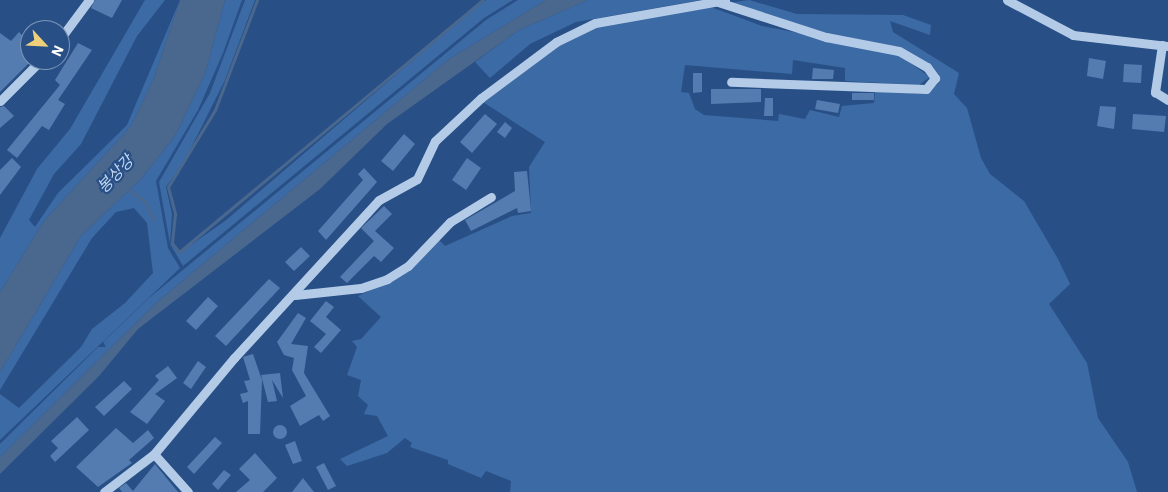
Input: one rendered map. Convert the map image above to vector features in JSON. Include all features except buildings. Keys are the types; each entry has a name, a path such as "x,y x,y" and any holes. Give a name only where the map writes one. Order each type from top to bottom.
{"street":[{"path":"70,26 89,0"},
{"path":"1007,0 1073,34 1165,46 1155,92 1168,100"},
{"path":"104,492 154,454 234,358 295,295 379,200 417,179 434,141 452,122 556,42 610,18 722,1 826,37 899,51 927,67 935,78 926,90 731,82"},
{"path":"0,101 31,70"},
{"path":"295,295 361,288 387,279 408,266 450,222 491,196"},
{"path":"154,454 188,492"}],"shaded area":[{"path":"145,0 165,0 137,36 81,144 54,174 29,220 35,227 58,193 127,125 180,0 154,78 131,126 44,221 0,292 0,238 37,169 70,129"},
{"path":"225,0 242,0 223,53 198,110 156,181 168,248 180,268 0,440 0,394 19,408 81,347 92,329 125,303 153,273 147,223 134,208 116,212 92,238 0,390 0,372 81,236 141,179 175,136 205,74"},
{"path":"245,0 255,0 225,80 184,162 166,187 172,214 170,243 179,253 225,221 468,13 486,0 513,0 484,18 183,266 170,244 159,182 210,93"},
{"path":"518,0 546,0 449,59 156,303 0,457 0,444 98,347 106,347 103,342 149,298 486,20"},
{"path":"588,0 701,0 576,22 530,44 490,78 475,62 519,30"},
{"path":"749,0 797,14 903,15 931,25 930,35 890,21 893,32 959,73 954,94 967,108 981,158 990,174 1024,201 1058,259 1070,284 1049,304 1087,363 1098,418 1128,462 1137,492 510,492 511,481 486,471 481,478 448,464 448,460 410,447 412,443 405,438 387,453 347,466 340,459 388,436 377,416 364,414 368,405 358,396 361,380 347,375 357,347 352,341 361,339 381,317 358,296 398,277 437,238 445,246 512,216 531,213 529,167 545,142 483,102 573,36 608,23 711,7 762,26 893,51 930,77 919,85 845,81 845,68 793,60 792,74 685,65 681,92 689,93 695,109 704,115 778,121 779,114 805,119 810,110 839,117 842,106 874,103 875,91 925,94 940,82 934,69 897,47 828,36 727,3"}],"water":[{"name":"봉상강","path":"180,0 225,0 205,74 175,136 141,179 81,236 0,372 0,292 44,221 131,126 154,78"},
{"path":"546,0 588,0 519,30 387,124 320,189 138,329 99,376 0,474 0,457 156,303 449,59"}],"waterway":[{"path":"257,0 215,110 168,187 175,214 172,243 179,252 483,0"},
{"path":"129,190 145,201 153,219"}]}
